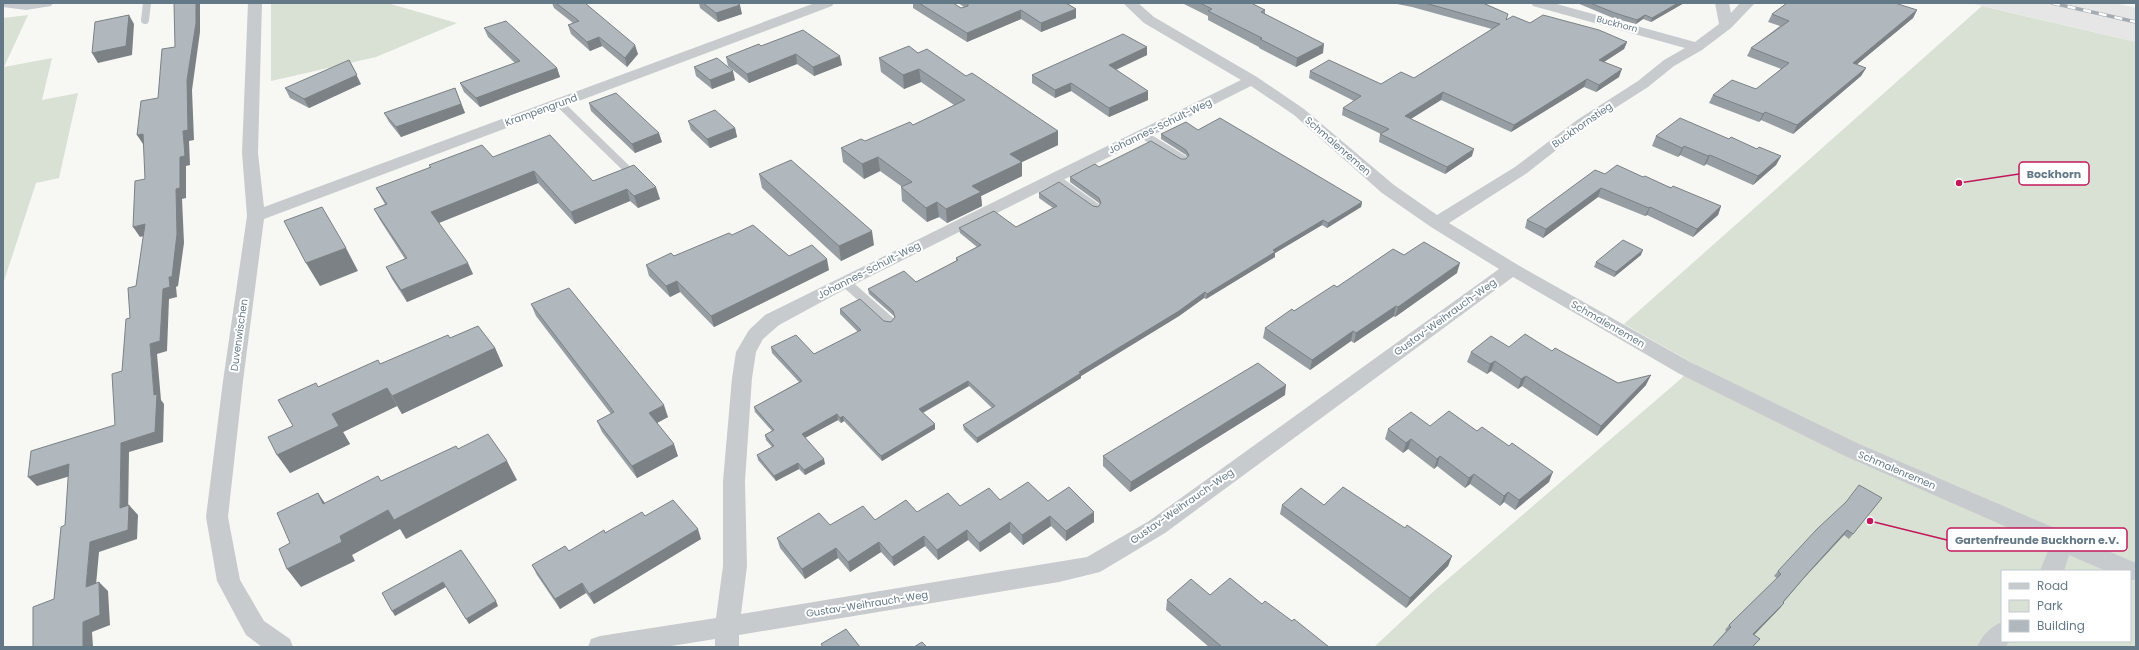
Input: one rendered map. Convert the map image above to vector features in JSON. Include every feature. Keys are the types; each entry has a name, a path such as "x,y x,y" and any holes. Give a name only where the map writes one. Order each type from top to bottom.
{"street":[{"path":"5,3 26,6 46,3"},
{"name":"Duvenwischen","path":"255,3 250,153 256,216 233,381 217,517 229,581 255,628 281,647"},
{"name":"Krampengrund","path":"256,216 827,3"},
{"name":"Schmalenremen","path":"1130,3 1149,20 1252,80 1299,112 1388,189 1437,223 1512,270 1685,368 1852,450 2002,514 2062,543 2128,570"},
{"name":"Buckhorn","path":"1538,3 1697,47"},
{"path":"1722,3 1726,25"},
{"name":"Buckhornstieg","path":"1437,223 1521,170 1582,123 1643,84 1669,63 1697,47 1726,25 1748,3"},
{"name":"Johannes-Schult-Weg","path":"727,637 735,566 734,482 742,378 746,352 756,335 772,320 845,282 1252,80"},
{"name":"Gustav-Weihrauch-Weg","path":"727,637 1092,565 1157,527 1512,270"},
{"path":"2052,570 2062,543"},
{"path":"1989,647 2001,634"},
{"path":"600,647 727,637"}],"lane":[{"path":"145,20 147,3"},
{"path":"559,103 627,169"},
{"path":"1142,134 1183,159"},
{"path":"1054,177 1096,207"},
{"path":"845,282 889,321"}],"shaded area":[{"path":"1970,3 2115,3 2136,8 2136,42"}],"green space":[{"path":"271,3 387,3 457,23 376,57 271,81"},
{"path":"1982,6 2136,42 2136,647 1374,647 1434,591 1696,365 1624,324"},
{"path":"28,15 4,67 52,58 42,100 78,93 59,178 36,183 3,284 3,18"}],"building":[{"path":"174,3 196,3 196,23 187,80 188,130 183,131 185,156 180,157 180,188 176,189 177,234 172,277 169,277 170,287 163,289 160,341 150,344 154,395 157,394 155,432 121,443 120,508 129,505 128,530 90,542 86,587 99,582 100,615 83,622 83,647 33,647 33,607 54,599 61,527 65,525 69,464 28,477 31,451 115,425 112,374 122,371 126,319 130,318 128,288 136,286 145,224 133,227 135,181 145,179 143,134 137,135 141,101 158,98 162,49 175,47"},
{"path":"556,3 585,3 635,45 625,58 599,37 587,42 568,25 579,21"},
{"path":"703,3 737,3 740,5 716,13"},
{"path":"919,3 953,3 961,8 968,6 968,3 1066,3 1076,9 1041,23 1021,10 967,33"},
{"path":"1200,3 1251,3 1265,10 1261,12 1324,44 1297,58 1260,39 1262,38 1208,11 1212,9"},
{"path":"1425,3 1483,3 1508,14 1506,20 1513,16 1530,23 1543,15 1599,30 1627,42 1599,60 1622,69 1599,85 1587,79 1514,125 1443,92 1405,116 1474,149 1447,167 1380,134 1389,129 1343,108 1361,96 1310,71 1329,60 1381,84 1401,72 1414,78 1500,24"},
{"path":"1590,3 1678,3 1652,18 1645,15 1637,20"},
{"path":"1787,3 1895,3 1917,10 1853,63 1866,68 1797,125 1765,112 1763,114 1713,95 1732,80 1756,89 1789,63 1751,48 1789,21 1772,14"},
{"path":"129,15 126,46 92,53 95,22"},
{"path":"506,21 557,68 476,98 460,83 520,61 484,28"},
{"path":"803,30 840,56 813,67 796,54 747,74 726,57 759,44 761,46"},
{"path":"1123,34 1147,47 1109,65 1148,91 1109,108 1071,83 1055,90 1032,75"},
{"path":"909,46 918,53 927,49 966,76 972,73 1058,131 1010,154 1022,162 972,186 981,192 946,209 937,202 926,208 901,187 912,182 878,157 862,164 841,148 861,139 865,141 910,122 913,125 965,100 919,69 903,75 879,58"},
{"path":"717,58 733,71 710,80 694,67"},
{"path":"349,60 357,75 304,99 285,88"},
{"path":"455,88 461,104 396,127 384,113"},
{"path":"616,93 659,133 632,144 589,103"},
{"path":"715,110 735,128 707,139 688,121"},
{"path":"1220,118 1362,202 1328,223 1323,220 1273,250 1275,252 1207,294 1205,292 1179,311 1079,372 1081,373 977,438 963,425 995,406 968,381 919,409 935,424 881,456 843,416 840,418 837,414 802,434 824,459 804,470 798,463 774,476 757,455 774,446 765,435 774,430 754,407 802,381 771,347 796,335 814,354 861,330 840,309 860,299 884,321 891,322 895,317 893,311 868,289 904,271 916,282 958,260 956,258 981,245 959,228 994,211 1016,227 1057,206 1039,193 1059,182 1093,206 1098,207 1101,203 1099,198 1070,177 1095,164 1099,167 1151,141 1181,159 1186,159 1189,155 1186,150 1161,134 1186,122 1198,130"},
{"path":"1680,118 1729,139 1731,137 1757,149 1759,147 1781,156 1758,176 1710,155 1708,156 1684,146 1682,148 1656,136"},
{"path":"550,135 593,181 634,165 656,187 634,196 627,189 571,212 534,171 431,212 468,263 401,290 386,267 407,258 374,209 387,204 376,188 431,167 429,165 482,145 493,157"},
{"path":"791,160 872,231 839,246 759,174"},
{"path":"1617,165 1643,177 1645,176 1671,188 1673,186 1721,206 1697,229 1650,207 1649,208 1601,188 1546,229 1527,220 1595,170 1605,174"},
{"path":"322,207 346,248 306,263 284,221"},
{"path":"753,225 789,256 812,245 827,259 711,316 677,281 666,286 646,265 671,253 674,256 729,233 732,235"},
{"path":"1623,240 1643,250 1616,272 1596,262"},
{"path":"1424,242 1460,263 1398,307 1396,306 1356,333 1353,331 1312,360 1265,328 1292,309 1294,311 1334,285 1337,287 1393,249 1404,255"},
{"path":"569,288 664,405 649,413 674,444 632,466 597,421 614,412 531,304"},
{"path":"478,326 495,348 392,396 387,388 332,414 339,426 277,455 268,437 293,426 278,400 316,383 318,387 378,360 380,364 448,335 450,338"},
{"path":"1525,334 1552,351 1555,348 1618,383 1651,375 1601,426 1526,376 1521,379 1495,361 1490,364 1471,352 1491,336 1509,347"},
{"path":"1258,363 1286,385 1131,482 1103,456"},
{"path":"1449,411 1477,431 1482,427 1509,446 1512,443 1553,472 1519,500 1508,492 1504,496 1474,474 1469,478 1440,456 1437,459 1411,439 1406,443 1388,429 1411,412 1430,426"},
{"path":"488,434 507,461 394,520 388,510 340,536 342,542 287,569 279,549 290,543 277,513 318,493 323,504 378,476 381,481 456,446 458,449"},
{"path":"1028,482 1048,501 1069,487 1094,512 1066,531 1050,516 1022,535 1010,522 979,543 967,530 937,550 924,536 892,557 879,542 848,562 836,548 802,569 777,538 819,513 830,525 863,506 875,520 906,500 917,512 948,493 960,506 989,488 1000,500"},
{"path":"1859,485 1882,498 1853,534 1847,530 1808,573 1783,602 1784,603 1753,634 1760,639 1752,647 1712,647 1731,627 1729,625 1781,574 1778,571 1817,529 1846,502"},
{"path":"1343,487 1405,528 1407,525 1452,556 1410,598 1282,505 1301,488 1324,505"},
{"path":"673,500 698,529 589,594 582,583 555,599 532,565 565,546 569,551 604,530 605,533 642,512 645,516"},
{"path":"461,550 496,601 466,619 443,582 392,611 382,593"},
{"path":"1230,578 1262,604 1265,601 1292,621 1294,619 1329,647 1222,647 1167,600 1191,579 1210,595"},
{"path":"846,629 860,647 823,647 821,644"},
{"path":"922,642 927,647 914,647"}],"railway":[{"path":"2052,3 2136,22"}],"place":[{"name":"Bockhorn","path":"1959,183"},
{"name":"Gartenfreunde Buckhorn e.V.","path":"1870,521"}]}
